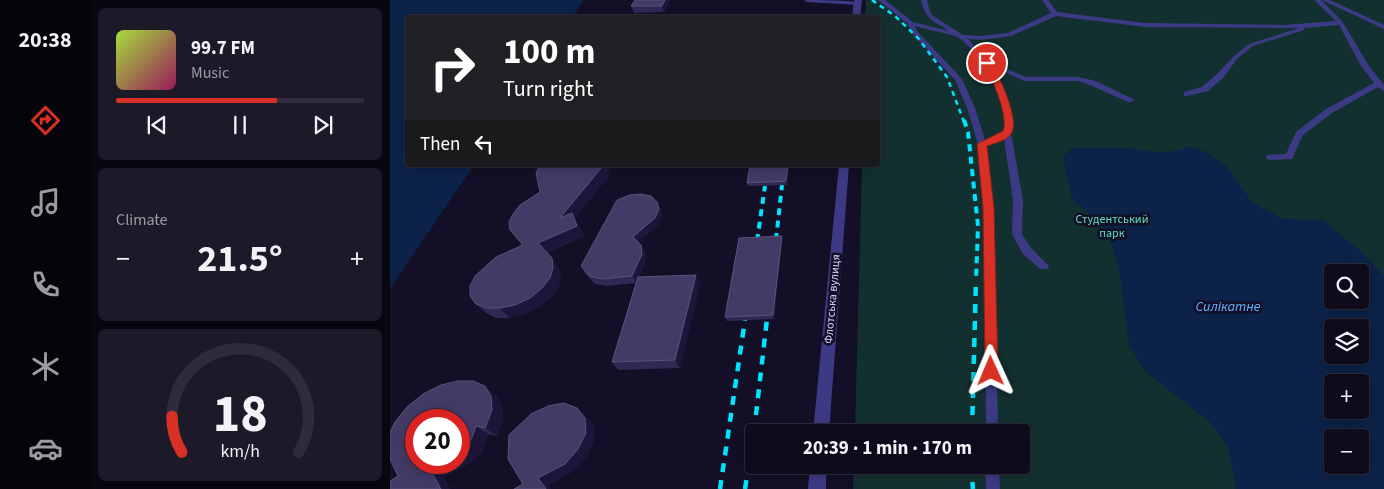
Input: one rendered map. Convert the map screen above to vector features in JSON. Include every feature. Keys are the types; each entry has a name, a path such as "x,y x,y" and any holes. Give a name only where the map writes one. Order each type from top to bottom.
{"street":[{"path":"856,15 858,2"},
{"name":"Флотська вулиця","path":"822,424 844,167"},
{"path":"817,489 818,474"}],"lane":[{"path":"807,0 858,2"},
{"path":"881,0 911,23 964,37 981,38 1009,34 1055,14 1145,25 1284,27 1340,23"},
{"path":"924,0 927,12 931,17 964,37 979,51 993,72 1004,100 1010,126 1007,133 1018,200 1017,234 1027,251 1044,266"},
{"path":"1045,0 1055,14"},
{"path":"1270,157 1289,156 1299,134 1329,111 1381,86 1340,23 1317,0"},
{"path":"1325,0 1384,27"},
{"path":"911,23 914,32 958,79 972,108 982,144 989,208 992,424"},
{"path":"1187,94 1205,89 1220,76 1235,58 1251,45 1313,26"},
{"path":"987,63 1025,79 1078,80 1093,84 1131,100"},
{"path":"982,144 1007,133"},
{"path":"992,474 993,489"}],"green space":[{"name":"Студентський парк","path":"866,0 1384,0 1384,489 853,489 854,474 1030,474 1030,424 855,424 862,167 880,167 880,15 865,15"}],"water":[{"path":"390,0 584,0 573,15 405,15 405,167 473,167 390,289"},
{"name":"Силікатне","path":"1190,146 1210,154 1229,169 1252,202 1283,219 1323,220 1363,253 1384,276 1384,489 1235,489 1228,447 1212,424 1144,370 1129,345 1118,263 1108,234 1097,220 1072,199 1063,156 1073,148 1124,148 1173,151"}],"building":[{"path":"635,0 665,0 662,6 631,6"},
{"path":"539,167 602,167 560,218 572,213 577,226 538,243 552,258 553,268 550,278 542,288 530,298 515,305 487,308 476,304 470,296 470,286 475,276 496,257 523,245 510,230 509,222 520,205 540,192 536,173"},
{"path":"750,167 788,167 786,181 747,183"},
{"path":"641,194 651,196 657,202 659,209 655,218 633,237 641,245 642,254 632,276 602,279 590,276 581,266 617,200 630,195"},
{"path":"782,236 773,315 725,317 739,238"},
{"path":"696,275 675,360 612,362 638,277"},
{"path":"458,381 473,381 485,386 491,396 492,410 485,428 476,426 470,443 470,409 405,409 423,394 441,385"},
{"path":"564,403 577,408 585,418 586,433 578,449 565,464 538,478 546,489 514,489 523,484 508,459 509,435 531,414 548,406"},
{"path":"405,410 405,474 433,474 441,489 390,489 390,481 398,476 390,459 390,432"}],"railway":[{"path":"872,0 895,16 918,38 947,77 964,122"},
{"path":"964,120 968,132 978,226 976,281"},
{"path":"776,240 782,185"},
{"path":"757,241 765,186"},
{"path":"972,424 976,279"},
{"path":"755,424 767,319"},
{"path":"720,489 745,320"},
{"path":"745,489 747,474"},
{"path":"972,474 973,489"}],"route":[{"path":"987,63 993,72 1004,100 1010,126 1007,133 982,144 989,208 991,371"}]}
